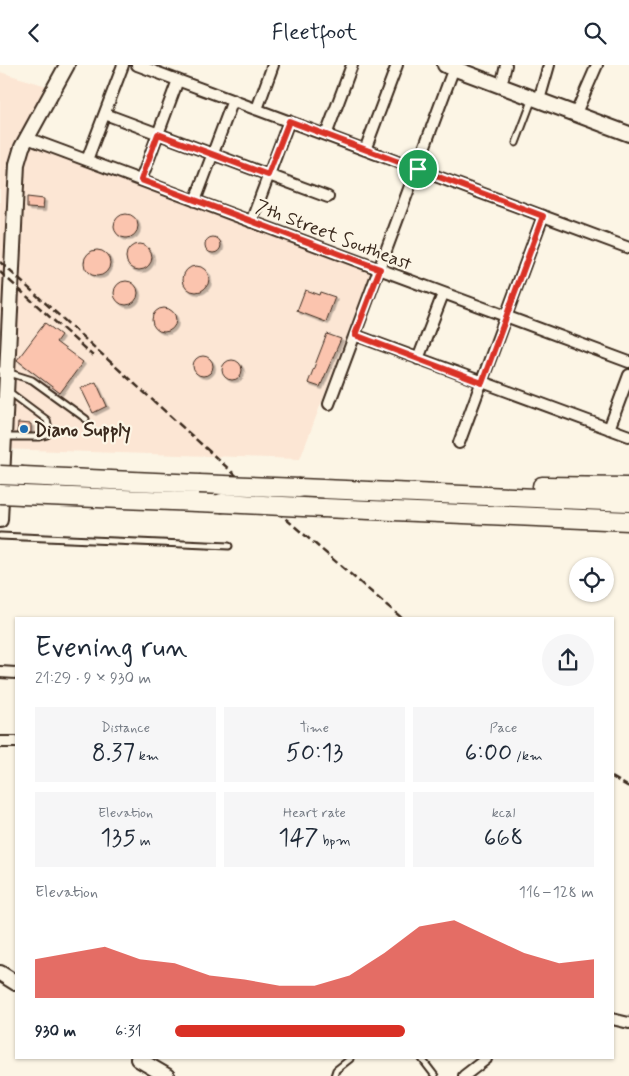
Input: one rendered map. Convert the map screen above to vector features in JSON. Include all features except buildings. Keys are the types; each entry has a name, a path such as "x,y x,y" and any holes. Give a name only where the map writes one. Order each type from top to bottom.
{"highway":[{"path":"0,475 629,502"},
{"path":"369,491 466,485 629,487"},
{"path":"0,494 629,521"},
{"path":"426,512 481,523 629,533"}],"street":[{"path":"0,520 2,441 6,389 3,372 17,165 27,138 67,65"},
{"path":"88,160 123,65"},
{"path":"137,65 629,248"},
{"path":"257,109 274,65"},
{"path":"326,135 352,65"},
{"path":"365,149 397,65"},
{"path":"500,86 506,65"},
{"path":"536,99 549,65"},
{"path":"576,113 597,65"},
{"path":"329,404 418,169 452,66 629,134"},
{"path":"141,180 178,80"},
{"path":"195,201 233,100"},
{"path":"105,114 328,197"},
{"path":"252,222 289,121"},
{"name":"7th Street Southeast","path":"27,138 629,362"},
{"path":"459,443 543,216"},
{"path":"418,359 443,294"},
{"path":"355,335 629,436"},
{"path":"609,429 629,375"},
{"path":"0,672 15,673"},
{"path":"0,742 15,742"},
{"path":"0,973 15,982"},
{"path":"614,1019 629,1023"},
{"path":"138,1059 167,1076"},
{"path":"464,1076 486,1059"}],"lane":[{"path":"516,143 536,99"},
{"path":"3,372 32,380 86,419"},
{"path":"2,441 40,437 47,435 49,429 47,421 6,389"},
{"path":"0,536 229,546"},
{"path":"334,1076 336,1070 350,1059"},
{"path":"422,1059 435,1076"}],"shaded area":[{"path":"0,72 47,86 19,140 371,272 300,459 0,449"}],"railway":[{"path":"0,262 252,490 401,617"},
{"path":"0,272 93,356"},
{"path":"614,778 629,787"}],"place":[{"name":"Diano Supply","path":"24,429"}],"route":[{"path":"289,121 418,169 543,216 482,383 355,335 380,269 141,180 158,134 268,175 289,121"}]}
